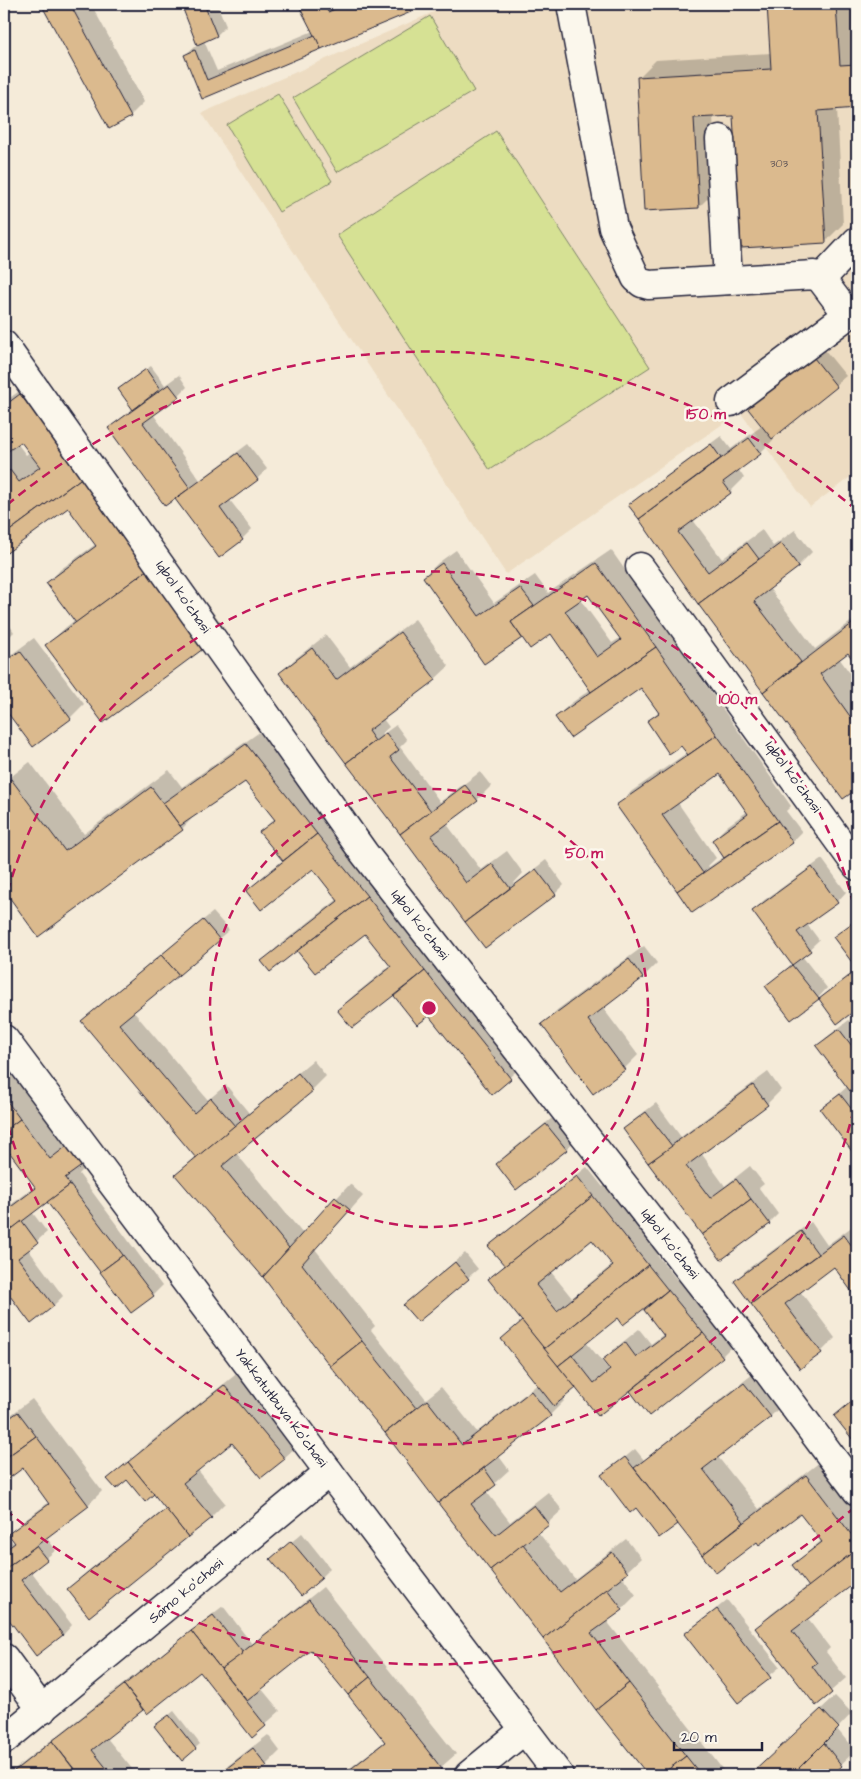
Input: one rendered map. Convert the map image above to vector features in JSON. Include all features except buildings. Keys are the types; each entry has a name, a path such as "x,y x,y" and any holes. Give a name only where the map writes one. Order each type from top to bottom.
{"street":[{"path":"571,4 613,228 636,278 642,283 649,285 814,275 821,279 853,311 731,402"},
{"path":"720,139 728,280"},
{"path":"821,279 857,241"},
{"name":"Iqbol koʻchasi","path":"4,345 364,853 743,1338 857,1491"},
{"name":"Iqbol koʻchasi","path":"640,567 857,866"},
{"name":"Yakkatutbuva koʻchasi","path":"4,1039 559,1775"},
{"name":"Samo koʻchasi","path":"4,1740 329,1472"},
{"path":"4,1658 42,1710"},
{"path":"469,1775 524,1730"}],"shaded area":[{"path":"452,4 857,4 857,472 810,507 740,412 506,574 202,113"}],"green space":[{"path":"430,16 474,91 337,172 293,98"},
{"path":"278,94 332,181 279,212 227,125"},
{"path":"496,131 650,367 490,470 337,235"}]}
